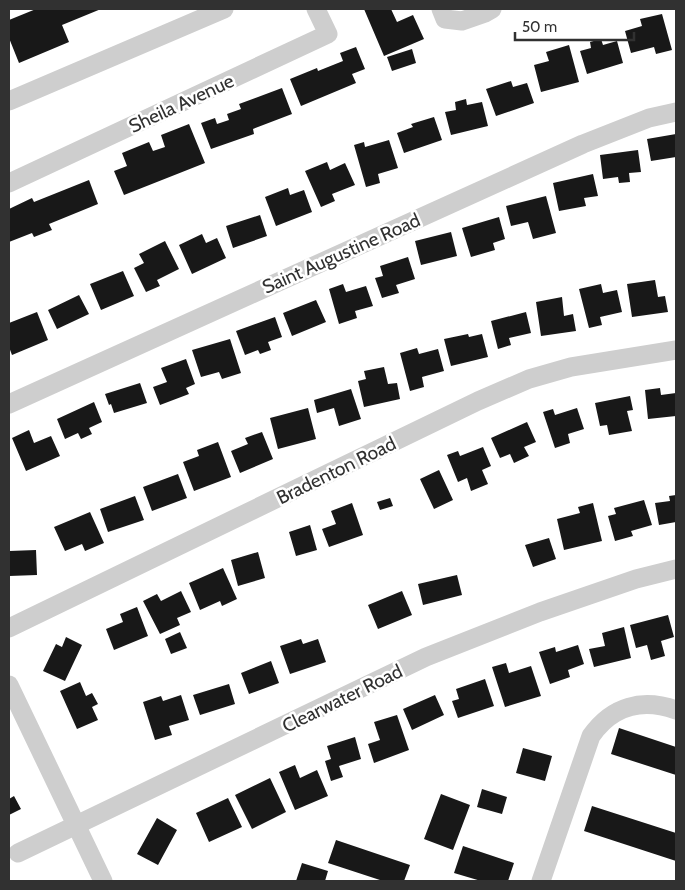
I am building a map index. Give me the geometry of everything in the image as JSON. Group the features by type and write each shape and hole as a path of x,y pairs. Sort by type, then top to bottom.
{"street":[{"path":"9,101 224,9"},
{"name":"Sheila Avenue","path":"9,183 328,34 316,9"},
{"path":"441,9 446,19 462,21 492,9"},
{"name":"Saint Augustine Road","path":"9,404 582,144 650,118 676,112"},
{"name":"Bradenton Road","path":"9,628 478,401 529,379 570,367 676,350"},
{"name":"Clearwater Road","path":"18,853 426,657 540,612 636,579 676,569"},
{"path":"9,686 103,881"},
{"path":"540,881 591,736 597,727 608,717 635,706 656,705 676,710"}],"building":[{"path":"36,9 101,9 62,25 69,42 19,63 9,38 9,20"},
{"path":"364,9 391,9 397,22 413,15 424,39 384,56"},
{"path":"662,14 672,50 656,54 654,47 631,53 625,31 642,26 640,19"},
{"path":"601,39 603,45 617,41 623,63 587,74 580,51 591,48 590,42"},
{"path":"569,45 579,82 541,92 534,65 549,61 546,52"},
{"path":"356,47 365,69 352,74 356,83 301,106 290,79 317,68 318,71 343,61 340,53"},
{"path":"412,49 416,63 392,71 387,57"},
{"path":"511,81 513,87 527,83 534,103 496,116 486,89"},
{"path":"282,88 292,114 253,129 254,134 211,149 201,123 215,118 217,124 229,120 227,114 241,109 239,104"},
{"path":"466,99 467,105 482,102 488,126 451,135 445,112 456,110 455,102"},
{"path":"434,117 442,140 404,153 397,133 413,127 411,124"},
{"path":"189,124 205,163 124,195 114,171 127,166 122,153 149,142 153,151 165,147 161,135"},
{"path":"676,134 676,157 651,161 647,139"},
{"path":"389,140 398,168 378,174 380,183 366,187 354,145 364,142 365,147"},
{"path":"638,150 641,172 629,173 630,182 619,183 618,177 603,179 600,155"},
{"path":"327,162 330,170 345,163 355,185 332,194 335,201 321,207 305,171"},
{"path":"593,174 598,196 584,198 586,206 559,211 553,183"},
{"path":"89,180 98,204 49,224 52,230 34,237 32,233 9,242 9,209 32,198 34,202"},
{"path":"288,188 290,195 304,190 312,212 276,226 265,197"},
{"path":"546,196 556,233 533,239 528,222 511,226 506,206"},
{"path":"260,215 267,236 233,248 226,226"},
{"path":"499,217 505,239 493,243 495,250 471,257 462,228"},
{"path":"451,232 457,256 421,265 415,241"},
{"path":"202,234 206,243 217,238 226,258 192,274 179,245"},
{"path":"165,241 179,269 157,280 160,286 146,292 134,268 144,263 139,254"},
{"path":"408,257 415,279 396,285 399,293 382,298 375,278 383,276 380,266"},
{"path":"123,271 134,296 101,310 90,284"},
{"path":"655,280 658,297 665,296 668,312 632,317 627,284"},
{"path":"343,284 346,292 366,286 373,306 355,311 357,318 339,324 329,289"},
{"path":"601,284 603,293 617,290 622,312 600,317 602,325 589,328 579,289"},
{"path":"79,295 89,314 57,329 48,310"},
{"path":"562,297 564,316 573,314 576,331 541,336 536,302"},
{"path":"316,300 326,322 292,336 283,313"},
{"path":"37,312 48,340 12,355 9,347 9,323"},
{"path":"526,312 531,333 509,338 511,345 498,349 491,321"},
{"path":"275,317 282,337 268,342 271,350 260,354 258,350 245,355 236,331"},
{"path":"468,334 469,337 482,334 488,357 451,366 444,339"},
{"path":"230,339 241,373 222,379 219,372 201,377 192,350"},
{"path":"417,348 419,354 438,349 444,371 422,377 424,387 410,391 400,353"},
{"path":"186,359 195,384 186,388 189,394 160,405 153,387 167,382 161,368"},
{"path":"384,367 388,384 397,383 400,399 364,407 358,381 366,379 364,371"},
{"path":"140,383 147,403 114,413 105,394"},
{"path":"660,388 661,395 676,393 676,416 648,419 645,390"},
{"path":"351,389 361,419 339,426 334,408 317,413 314,400"},
{"path":"630,396 633,410 627,411 632,431 609,435 607,425 600,426 595,403"},
{"path":"94,402 102,422 89,428 92,434 81,439 78,433 65,439 57,419"},
{"path":"308,408 316,439 278,449 270,418"},
{"path":"577,408 584,429 568,434 570,443 555,448 543,412 553,409 555,415"},
{"path":"527,422 536,442 524,447 529,456 514,463 510,454 500,458 491,438"},
{"path":"29,430 34,443 51,436 60,456 26,471 12,438"},
{"path":"262,432 273,459 240,473 231,451 248,444 245,438"},
{"path":"218,442 231,477 194,491 183,462 199,456 197,450"},
{"path":"483,447 491,466 482,470 488,484 471,491 467,478 458,482 447,455 458,451 460,456"},
{"path":"439,470 453,500 434,509 420,479"},
{"path":"178,474 187,498 152,511 143,487"},
{"path":"676,495 676,522 659,525 655,503 670,501 669,496"},
{"path":"135,496 144,520 108,532 100,509"},
{"path":"390,498 393,506 380,510 377,502"},
{"path":"644,500 652,525 631,531 633,536 615,541 608,516 616,514 614,508"},
{"path":"352,503 363,535 329,547 322,529 336,524 331,511"},
{"path":"593,503 602,541 564,550 557,519 580,513 578,507"},
{"path":"90,512 104,543 85,551 82,544 65,551 54,527"},
{"path":"310,525 317,550 296,556 289,532"},
{"path":"549,538 556,559 533,567 525,545"},
{"path":"36,550 37,575 9,576 9,551"},
{"path":"258,552 265,578 238,586 231,560"},
{"path":"223,568 237,599 222,606 220,601 200,610 189,583"},
{"path":"457,575 462,595 423,605 418,584"},
{"path":"181,591 191,612 177,618 180,625 160,634 143,601 157,594 161,601"},
{"path":"402,591 412,615 378,629 368,605"},
{"path":"137,607 148,636 114,650 106,629 123,622 120,614"},
{"path":"668,615 674,637 661,641 665,656 651,660 647,645 636,648 630,625"},
{"path":"624,627 631,658 594,667 589,649 605,646 602,633"},
{"path":"180,632 187,648 171,654 165,639"},
{"path":"66,637 82,645 65,681 43,671 56,644 62,647"},
{"path":"301,639 303,644 318,639 326,662 290,674 280,646"},
{"path":"578,645 584,664 568,670 570,677 550,684 539,652 555,647 556,652"},
{"path":"271,661 279,683 249,694 241,673"},
{"path":"506,663 509,673 531,666 541,696 505,707 492,667"},
{"path":"485,679 494,706 458,718 452,701 459,699 456,689"},
{"path":"80,682 86,696 92,693 98,704 92,707 98,720 77,729 60,691"},
{"path":"229,684 235,704 200,715 193,695"},
{"path":"181,695 189,720 169,726 172,735 155,740 143,702 161,696 163,701"},
{"path":"435,695 444,715 412,730 403,709"},
{"path":"397,715 409,750 374,763 368,744 380,740 374,722"},
{"path":"619,728 676,747 676,775 611,754"},
{"path":"355,737 361,759 339,766 343,777 331,781 325,761 331,759 327,746"},
{"path":"523,748 552,756 545,781 516,773"},
{"path":"295,765 300,778 317,770 328,796 295,810 279,772"},
{"path":"270,778 286,812 252,829 235,795"},
{"path":"482,789 507,797 502,814 477,807"},
{"path":"441,794 470,805 453,850 424,839"},
{"path":"14,796 21,809 9,815 9,799"},
{"path":"228,798 242,827 209,842 196,813"},
{"path":"592,806 676,833 676,861 584,831"},
{"path":"157,818 177,830 158,865 137,854"},
{"path":"336,840 410,865 404,881 383,881 328,863"},
{"path":"463,846 514,863 508,881 481,881 454,873"},
{"path":"302,863 328,871 325,881 296,881"}]}
